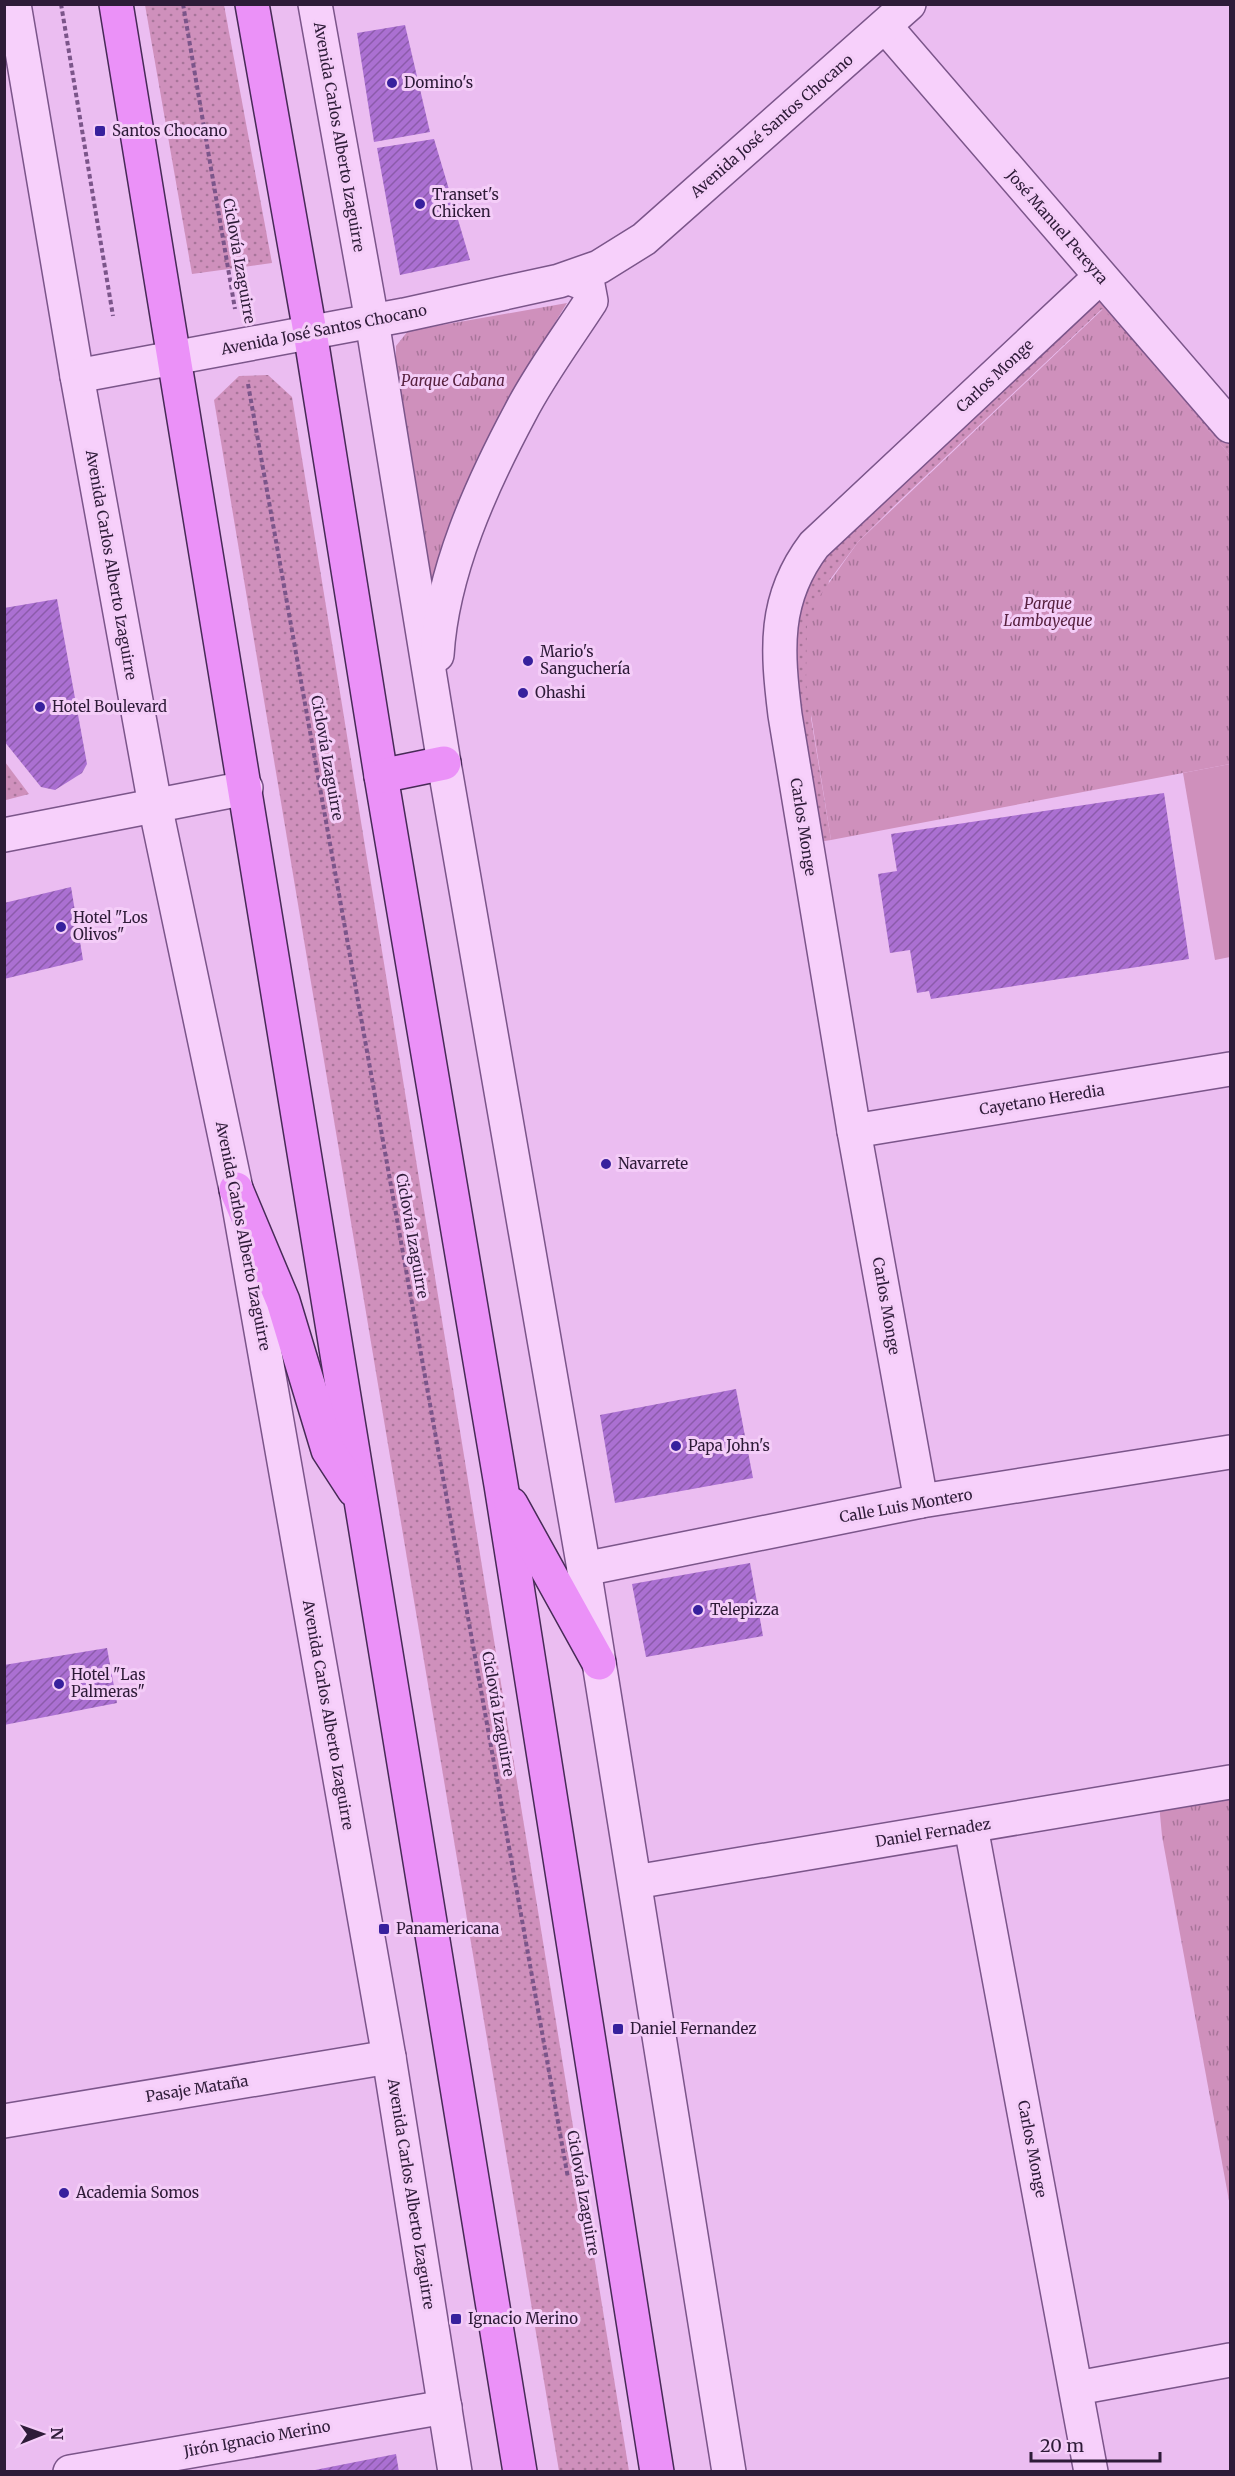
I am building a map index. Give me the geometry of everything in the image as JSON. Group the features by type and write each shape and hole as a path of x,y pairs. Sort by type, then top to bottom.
{"main road":[{"path":"116,4 520,2472"},
{"path":"252,4 310,332 381,776 501,1485 657,2472"},
{"path":"381,776 444,763"},
{"path":"236,1189 283,1301 328,1450 361,1502"},
{"path":"501,1485 599,1663"},
{"path":"504,2372 508,2472"}],"street":[{"name":"Avenida Carlos Alberto Izaguirre","path":"14,4 77,376 155,805 236,1189 389,2057 455,2472"},
{"name":"Avenida Carlos Alberto Izaguirre","path":"315,4 372,321 444,763 584,1569 729,2472"},
{"name":"Avenida José Santos Chocano","path":"77,376 372,321 570,278 599,267 644,239 909,4"},
{"name":"José Manuel Pereyra","path":"885,26 1230,426"},
{"name":"Carlos Monge","path":"921,1501 854,1131 781,683 779,642 787,592 814,545 1100,277"},
{"path":"435,702 438,637 444,605 471,522 520,412 591,301 588,285 570,278"},
{"path":"4,835 246,788"},
{"name":"Cayetano Heredia","path":"854,1131 1230,1069"},
{"name":"Calle Luis Montero","path":"584,1569 921,1501 1230,1452"},
{"name":"Daniel Fernadez","path":"635,1882 1230,1782"},
{"name":"Carlos Monge","path":"971,1827 1091,2472"},
{"name":"Pasaje Mataña","path":"4,2121 389,2057"},
{"path":"1077,2388 1230,2360"},
{"name":"Jirón Ignacio Merino","path":"70,2472 445,2407"}],"path":[{"path":"61,4 113,316"},
{"name":"Ciclovía Izaguirre","path":"183,4 241,346 568,2180"}],"green space":[{"path":"145,5 224,5 272,263 192,274"},
{"path":"1100,277 1230,426 1230,455 1102,309 892,508 858,542 829,581 811,718 831,840 806,844 787,592"},
{"name":"Parque Cabana","path":"567,303 503,407 427,594 396,373 396,346 408,331"},
{"name":"Parque Lambayeque","path":"1103,309 1230,455 1230,764 831,840 806,683 807,626 819,597 858,542"},
{"path":"268,375 292,397 629,2471 559,2471 214,400 239,376"},
{"path":"5,762 29,794 6,800"},
{"path":"1230,764 1230,957 1215,960 1183,773"},
{"path":"1230,1782 1230,2206 1162,1836 1158,1793"}],"building":[{"name":"Domino's","path":"405,25 430,132 374,142 357,33"},
{"name":"Transet's Chicken","path":"434,139 470,260 400,275 377,148"},
{"name":"Hotel Boulevard","path":"57,599 87,764 82,773 55,790 41,787 4,741 4,608"},
{"path":"1164,793 1189,959 931,999 929,991 917,993 910,950 890,953 878,874 897,871 891,834"},
{"path":"71,887 83,960 4,979 4,903"},
{"name":"Papa John's","path":"736,1389 753,1478 615,1503 600,1415"},
{"name":"Telepizza","path":"750,1563 763,1636 646,1657 632,1584"},
{"name":"Hotel \"Las Palmeras\"","path":"107,1648 117,1703 4,1725 4,1665"},
{"path":"396,2454 399,2472 315,2472 315,2470"}],"place":[{"name":"Domino's","path":"392,83"},
{"name":"Santos Chocano","path":"100,131"},
{"name":"Transet's Chicken","path":"420,204"},
{"name":"Mario's Sanguchería","path":"528,661"},
{"name":"Ohashi","path":"523,693"},
{"name":"Hotel Boulevard","path":"40,707"},
{"name":"Hotel \"Los Olivos\"","path":"61,927"},
{"name":"Navarrete","path":"606,1164"},
{"name":"Papa John's","path":"676,1446"},
{"name":"Telepizza","path":"698,1610"},
{"name":"Hotel \"Las Palmeras\"","path":"59,1684"},
{"name":"Panamericana","path":"384,1929"},
{"name":"Daniel Fernandez","path":"618,2029"},
{"name":"Academia Somos","path":"64,2193"},
{"name":"Ignacio Merino","path":"456,2319"}]}
